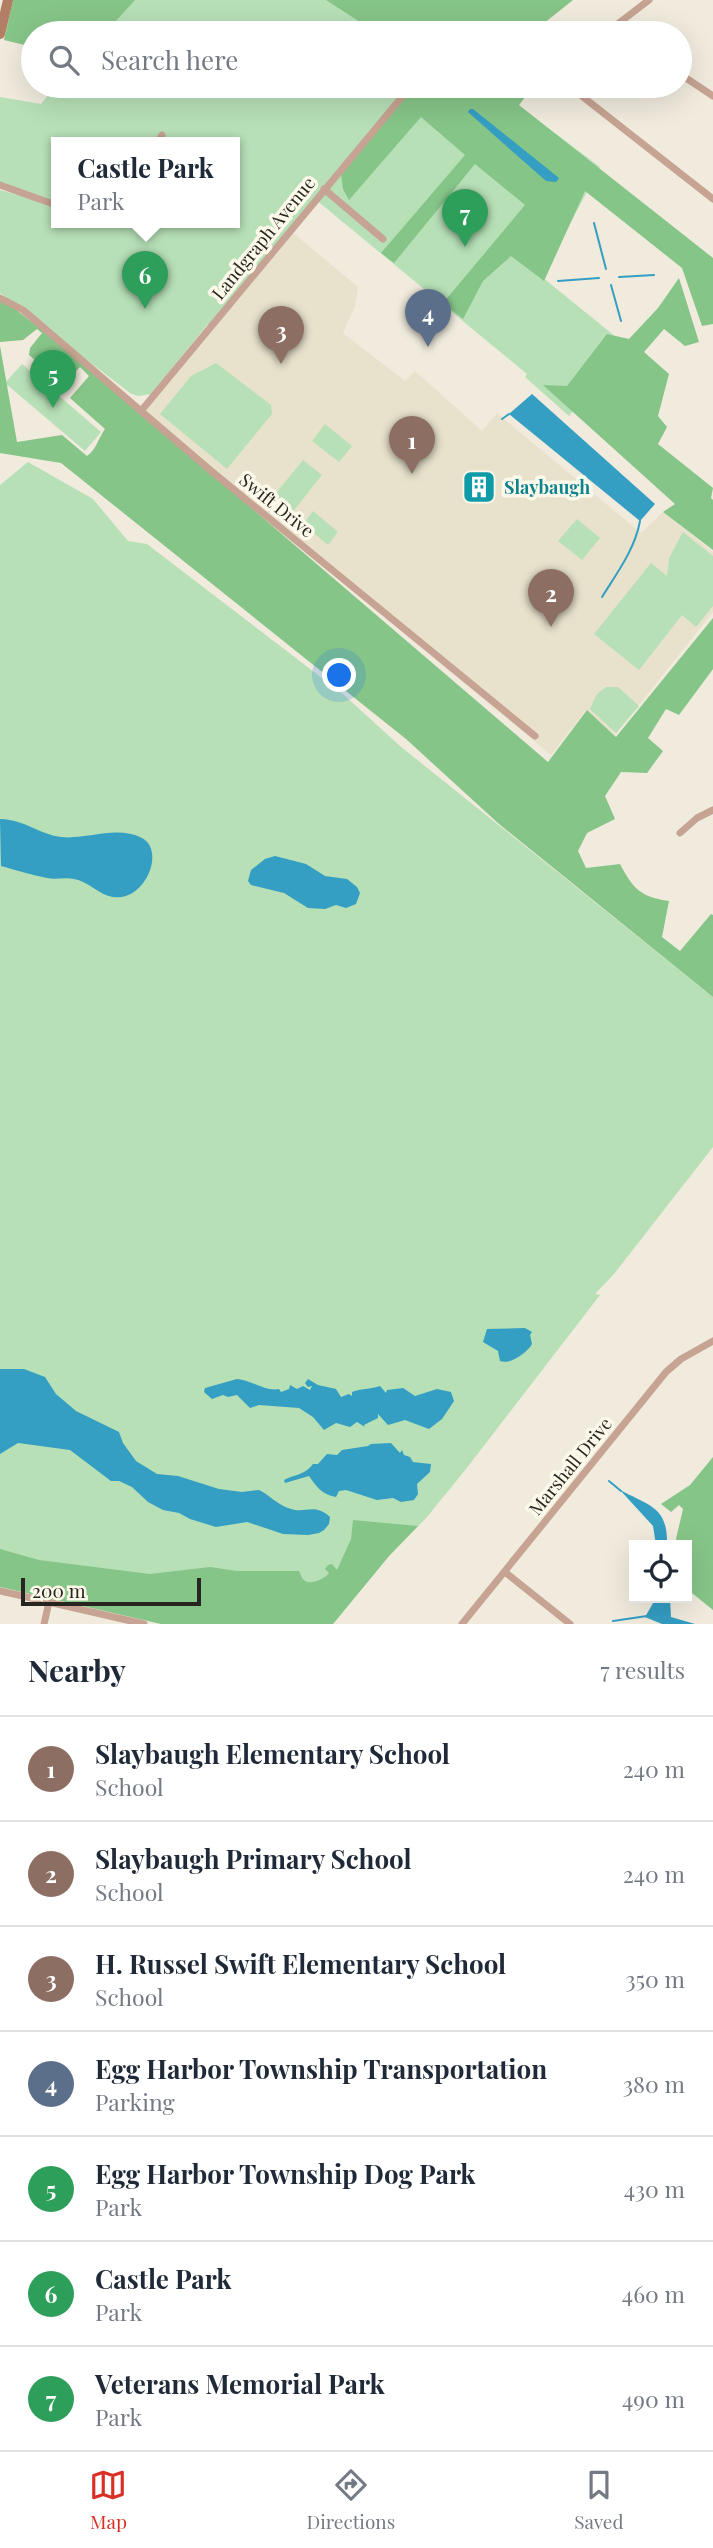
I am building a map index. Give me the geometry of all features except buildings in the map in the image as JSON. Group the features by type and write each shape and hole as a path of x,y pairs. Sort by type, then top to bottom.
{"main road":[{"path":"0,34 8,0"}],"street":[{"path":"624,21 649,0"},
{"path":"692,82 713,96"},
{"name":"Landgraph Avenue","path":"141,411 401,98"},
{"path":"584,98 713,199"},
{"path":"0,185 51,203"},
{"path":"324,189 383,239"},
{"name":"Swift Drive","path":"0,298 23,310 141,411 535,736"},
{"path":"680,833 713,810"},
{"name":"Marshall Drive","path":"462,1624 666,1373 681,1359 713,1342"},
{"path":"505,1572 570,1624"},
{"path":"0,1591 110,1620 145,1624"},
{"path":"44,1624 49,1602"}],"shaded area":[{"path":"290,230 358,287 355,306 343,333 405,381 415,371 482,431 497,413 641,533 663,512 713,552 713,612 615,735 586,710 551,755 443,666 420,642 141,411"}],"green space":[{"path":"13,0 135,0 116,21 21,21 21,44 4,40"},
{"path":"130,0 475,0 478,21 112,21"},
{"path":"326,0 573,0 547,21 358,21"},
{"path":"0,97 41,104 46,98 508,98 600,167 542,277 627,346 569,416 525,377 527,374 315,199 212,326 208,324 151,394 138,396 130,393 0,293 0,190 18,195 0,186"},
{"path":"403,98 525,98 519,105 713,258 713,324 702,326 682,268 585,191 544,281 511,256 483,281 463,319 443,303 525,205 475,164 394,263 381,253 465,155 421,117 349,200 343,189 341,174"},
{"path":"679,278 699,342 685,346 664,329 644,352 669,374 658,416 667,427 658,444 713,488 713,550 663,512 675,504 543,385 567,386 607,334 629,339 658,308"},
{"path":"0,297 61,345 548,762 587,710 616,737 713,618 713,669 679,715 666,709 648,738 663,751 647,773 621,772 605,796 615,819 587,833 578,851 586,868 620,864 629,880 639,890 651,897 669,901 662,937 680,951 711,914 713,915 713,997 499,824 406,739 61,463 0,453 0,346 17,442 62,435 87,456 105,429 70,398 89,376 80,367 64,384 29,355 30,348 42,333 37,329 23,340 0,342"},
{"path":"216,363 271,405 272,414 227,469 160,414 191,376"},
{"path":"22,364 101,432 85,451 5,383"},
{"path":"325,424 352,446 339,462 312,441"},
{"path":"303,460 322,475 291,514 272,498"},
{"path":"28,462 93,499 128,541 147,544 344,695 400,746 713,997 713,1147 614,1274 595,1294 600,1295 466,1469 333,1624 0,1584 0,485"},
{"path":"313,511 338,532 328,545 303,524"},
{"path":"577,519 600,538 582,560 558,541"},
{"path":"683,532 713,556 713,606 696,627 682,615 639,670 594,634 651,563 667,576 669,558"},
{"path":"606,687 618,687 639,706 616,733 590,709 597,694"},
{"path":"713,1457 713,1610 692,1593 692,1540 676,1539 683,1509 679,1505 671,1512 661,1504 690,1485"},
{"path":"353,1520 418,1526 389,1556 333,1624 161,1624 0,1587 0,1549 39,1560 150,1574 210,1567 237,1571 299,1571 304,1580 314,1582 329,1573 325,1569 328,1565 332,1564 337,1570 351,1539"}],"water":[{"path":"470,109 559,178 556,182 546,181 468,112"},
{"path":"532,394 655,504 640,521 509,414"},
{"path":"0,819 61,837 132,834 149,844 152,864 143,884 134,892 113,897 79,880 47,878 1,866"},
{"path":"275,856 306,864 325,876 347,879 360,893 356,904 346,908 336,905 325,909 308,908 284,893 251,885 248,881 251,870 265,859"},
{"path":"525,1328 532,1332 532,1344 513,1360 500,1361 498,1351 483,1342 487,1329"},
{"path":"0,1369 24,1369 45,1377 56,1394 76,1411 119,1432 123,1443 136,1461 157,1474 178,1476 219,1489 242,1492 259,1490 294,1510 319,1510 330,1517 329,1524 319,1533 308,1535 283,1534 247,1522 216,1527 163,1510 148,1502 132,1487 119,1481 111,1481 70,1450 18,1443 0,1454"},
{"path":"237,1379 269,1389 279,1389 281,1392 289,1389 290,1385 297,1389 303,1386 310,1390 312,1386 308,1387 305,1383 308,1379 318,1385 336,1389 341,1397 380,1386 386,1393 387,1390 403,1388 415,1396 437,1389 451,1392 454,1401 442,1419 429,1429 405,1420 388,1425 378,1414 378,1418 364,1425 365,1427 357,1422 350,1427 336,1423 324,1430 313,1417 299,1408 259,1405 250,1408 237,1395 223,1395 212,1399 204,1392 205,1388"},
{"path":"391,1443 413,1462 431,1464 430,1472 417,1484 418,1494 414,1500 377,1500 346,1490 339,1491 336,1497 331,1496 317,1487 309,1476 285,1483 284,1480 304,1472 313,1464 318,1464 327,1454 337,1455 342,1450"},
{"path":"620,1490 655,1509 664,1523 667,1540 655,1540 653,1526"},
{"path":"653,1603 670,1603 671,1617 695,1624 662,1624 645,1617"}],"waterway":[{"path":"594,223 606,269"},
{"path":"619,277 654,275"},
{"path":"558,281 599,278"},
{"path":"611,285 621,321"},
{"path":"502,419 509,414"},
{"path":"602,597 630,551 640,521"},
{"path":"609,1481 621,1491"},
{"path":"613,1621 647,1616"}],"place":[{"name":"Veterans Memorial Park","path":"465,247"},
{"name":"Castle Park","path":"145,309"},
{"name":"Egg Harbor Township Transportation","path":"428,347"},
{"name":"H. Russel Swift Elementary School","path":"281,364"},
{"name":"Egg Harbor Township Dog Park","path":"53,408"},
{"name":"Slaybaugh Elementary School","path":"412,474"},
{"name":"Slaybaugh","path":"479,487"},
{"name":"Slaybaugh Primary School","path":"551,627"}]}
